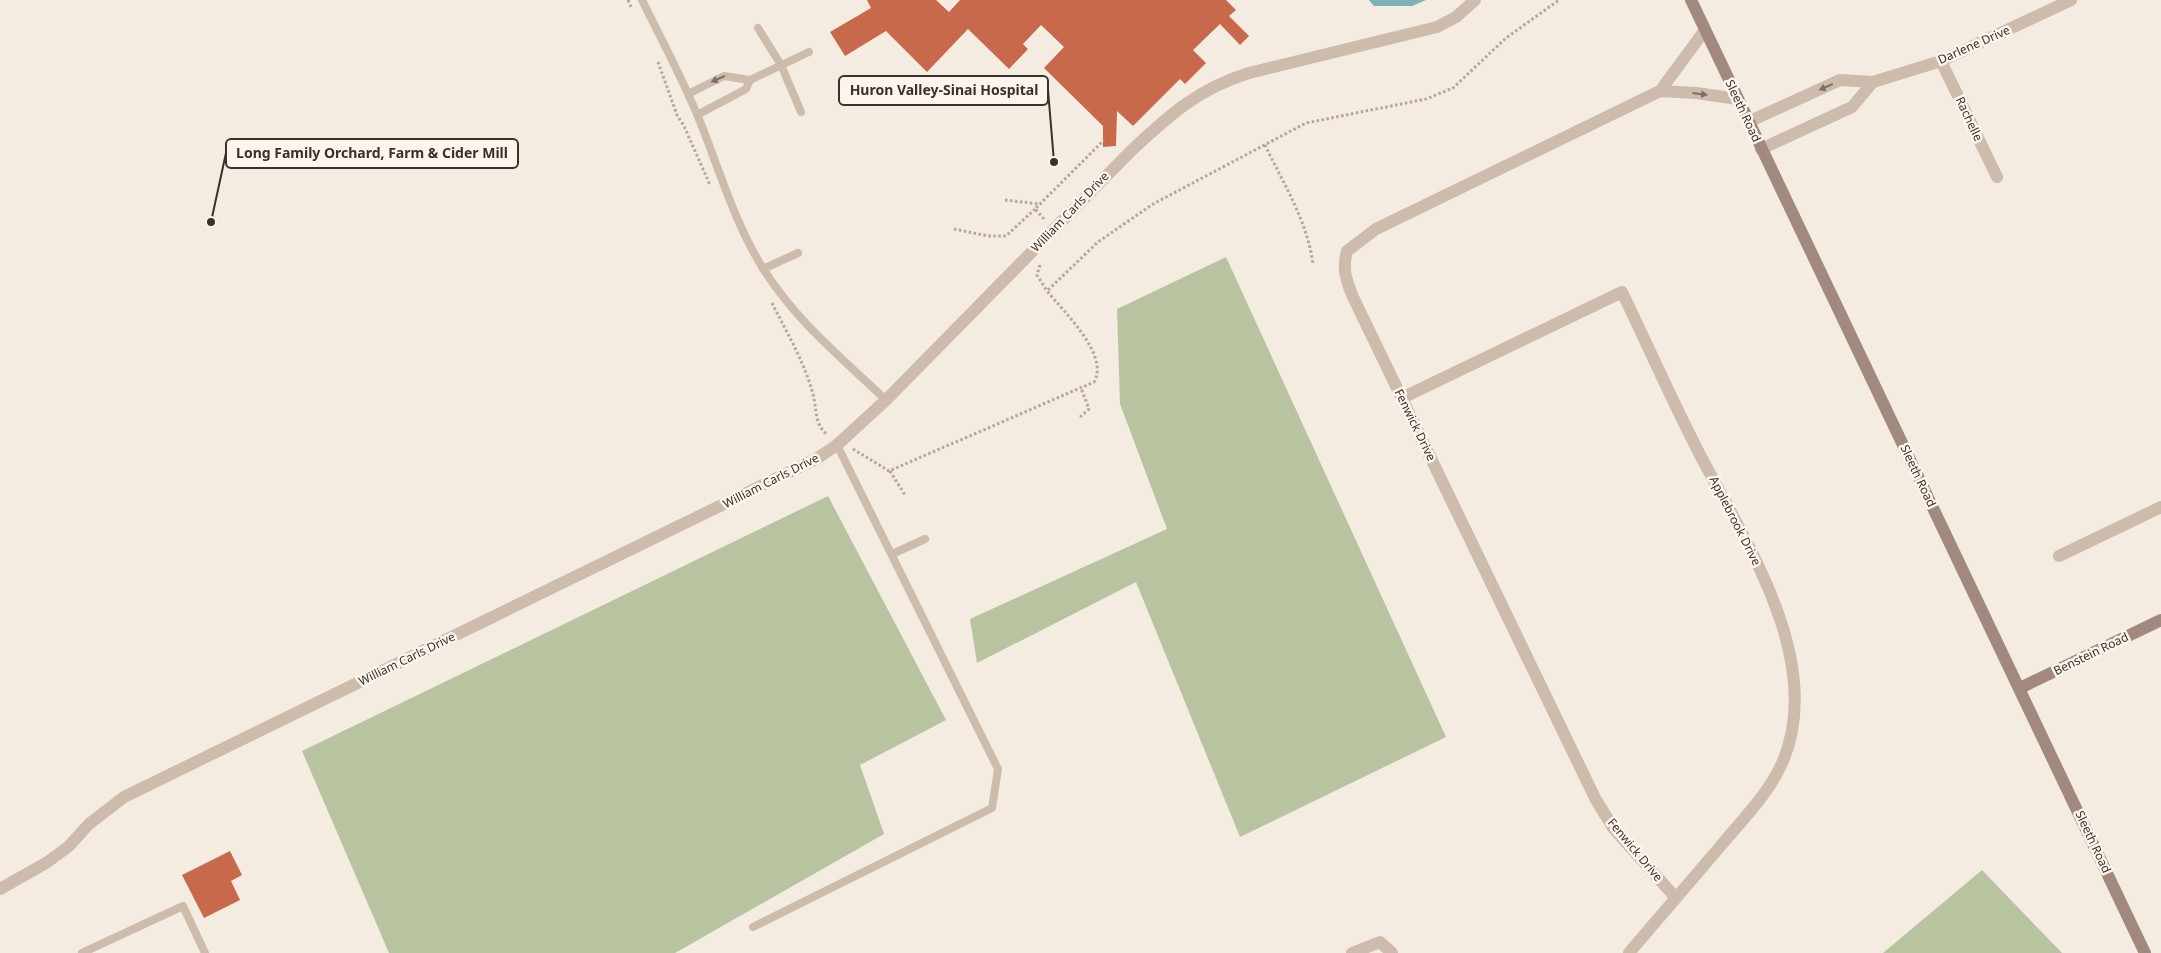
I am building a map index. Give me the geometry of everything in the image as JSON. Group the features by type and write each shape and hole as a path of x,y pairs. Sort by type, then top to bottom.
{"street":[{"name":"William Carls Drive","path":"0,889 46,863 68,847 89,824 124,797 816,459 837,445 886,400 1131,151 1166,119 1205,90 1249,73 1431,29 1456,17 1475,0"},
{"name":"Sleeth Road","path":"1691,0 2145,953"},
{"name":"Darlene Drive","path":"1748,122 1840,80 1873,82 1941,61 2071,0"},
{"name":"Fenwick Drive","path":"1676,898 1614,829 1596,800 1344,275 1346,251 1376,229 1660,91 1705,30"},
{"name":"Rachelle","path":"1941,61 1997,178"},
{"path":"1761,150 1852,107 1873,82"},
{"name":"Fenwick Drive","path":"1660,91 1696,93 1738,99"},
{"name":"Applebrook Drive","path":"1402,398 1622,292 1696,448 1763,576 1785,630 1791,659 1794,699 1793,726 1784,760 1772,783 1629,953"},
{"path":"2059,556 2161,508"},
{"name":"Benstein Road","path":"2020,688 2161,620"},
{"path":"1352,953 1380,942 1392,953"}],"lane":[{"path":"642,0 688,94 744,231 763,269 803,322 886,400"},
{"path":"758,28 781,65 801,112"},
{"path":"688,94 724,76 750,80 809,52"},
{"path":"697,115 746,88 750,80"},
{"path":"763,269 798,253"},
{"path":"754,927 992,808 998,769 837,445"},
{"path":"892,554 925,539"},
{"path":"84,953 183,906 205,953"}],"path":[{"path":"1265,145 1311,246 1313,264"},
{"path":"1004,200 1039,204"},
{"path":"954,229 988,236 1006,236 1035,208"},
{"path":"1080,417 1090,409 1081,388"},
{"path":"889,471 893,473 905,496"}],"green space":[{"path":"1226,257 1446,737 1240,837 1136,582 977,663 970,619 1167,529 1120,404 1117,309"},
{"path":"828,496 946,720 860,765 884,834 675,953 389,953 302,751"},
{"path":"1982,870 2062,953 1883,953"}],"water":[{"path":"1369,0 1426,0 1412,6 1374,6"}],"building":[{"path":"867,0 936,0 949,12 960,0 1226,0 1236,10 1229,16 1249,36 1240,45 1220,24 1193,50 1206,63 1185,84 1180,79 1133,126 1117,111 1116,146 1103,147 1103,126 1044,68 1064,47 1041,25 1023,44 1028,49 1009,69 968,29 927,72 886,31 845,56 830,32 871,8"},
{"path":"230,851 242,875 231,881 240,900 204,918 182,875"}],"place":[{"name":"Huron Valley-Sinai Hospital","path":"1054,162"},
{"name":"Long Family Orchard, Farm & Cider Mill","path":"211,222"}]}
